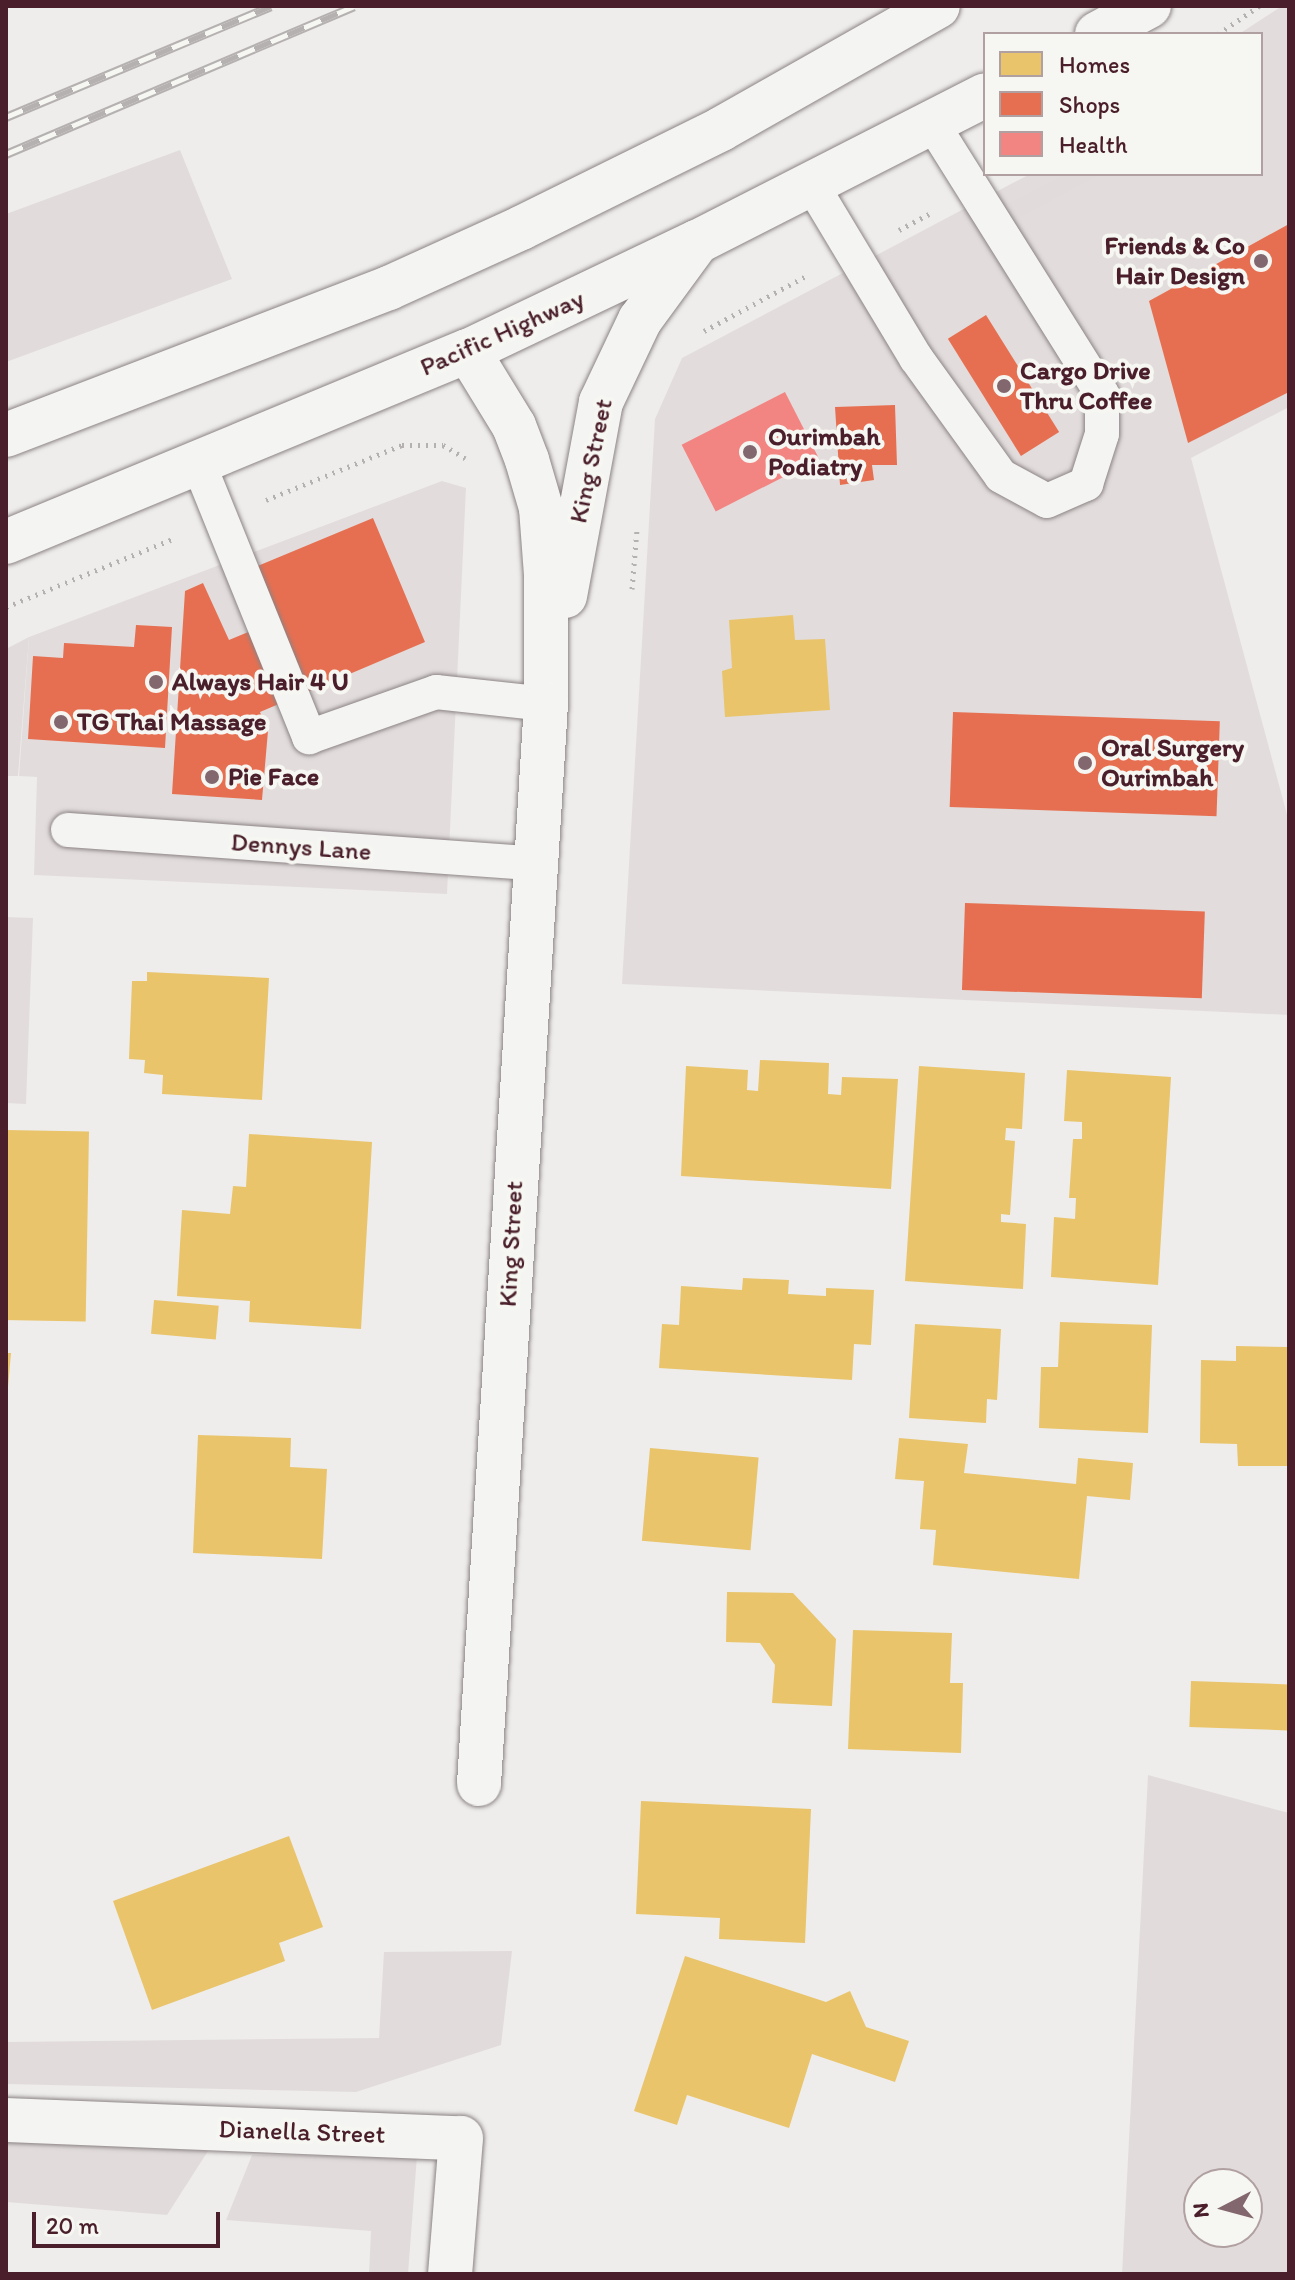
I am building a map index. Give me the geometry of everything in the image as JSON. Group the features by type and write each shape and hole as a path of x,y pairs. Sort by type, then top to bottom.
{"street":[{"path":"6,435 375,293 521,228 721,129 938,6"},
{"path":"1101,32 1149,6"},
{"name":"Pacific Highway","path":"6,542 468,351 697,242 983,96"},
{"name":"King Street","path":"546,704 601,402 640,320 697,242"},
{"name":"King Street","path":"468,351 514,426 541,508 546,704 479,1784"},
{"name":"Dianella Street","path":"6,2120 461,2138 450,2274"}],"lane":[{"path":"812,185 916,358 1001,476 1047,501 1086,484 1102,434 1102,394 932,123"},
{"path":"198,462 309,737 436,692 546,704"},
{"name":"Dennys Lane","path":"68,830 534,863"}],"path":[{"path":"1221,32 1259,6"},
{"path":"691,343 715,325 972,191"},
{"path":"6,607 402,445 443,445 475,467"},
{"path":"632,589 637,527"}],"shaded area":[{"path":"1282,6 1289,6 1289,407 1191,458 1289,822 1289,1015 622,984 655,419 682,358 1026,176 1263,176 1263,32 1242,32"},
{"path":"180,150 232,279 6,362 6,214"},
{"path":"1061,176 1097,176 1013,221 1009,203"},
{"path":"442,481 466,488 447,894 34,875 37,777 19,776 29,637"},
{"path":"29,637 18,776 6,776 6,649"},
{"path":"6,917 33,918 26,1104 6,1103"},
{"path":"1148,1775 1289,1813 1289,2274 1122,2274"},
{"path":"512,1951 501,2045 356,2092 6,2084 6,2042 379,2038 384,1952"},
{"path":"6,2141 208,2151 167,2215 6,2202"},
{"path":"252,2155 417,2156 408,2274 369,2274 371,2231 226,2220"}],"building: Homes":[{"path":"793,615 795,640 825,639 830,710 725,717 722,671 732,668 729,620"},
{"path":"147,972 269,978 262,1100 162,1094 163,1075 144,1073 145,1060 129,1059 132,981 147,981"},
{"path":"760,1060 829,1063 828,1094 841,1095 842,1077 898,1079 891,1189 681,1176 686,1066 748,1070 747,1090 758,1091"},
{"path":"919,1066 1025,1073 1022,1129 1006,1128 1005,1140 1015,1141 1010,1215 1001,1214 1001,1222 1026,1224 1023,1289 905,1281"},
{"path":"1067,1070 1171,1077 1158,1285 1051,1277 1054,1217 1075,1219 1076,1198 1069,1198 1073,1139 1082,1139 1082,1122 1064,1121"},
{"path":"6,1130 89,1131 86,1321 6,1320"},
{"path":"249,1134 372,1142 361,1329 249,1322 250,1301 177,1296 182,1210 230,1214 233,1186 246,1187"},
{"path":"743,1278 789,1280 788,1294 826,1296 826,1288 874,1290 871,1345 854,1344 852,1380 659,1368 662,1324 679,1325 681,1286 742,1290"},
{"path":"154,1300 219,1306 216,1340 151,1334"},
{"path":"1060,1322 1152,1325 1148,1433 1039,1428 1041,1367 1058,1367"},
{"path":"915,1324 1001,1329 997,1400 987,1399 986,1423 909,1418"},
{"path":"1236,1346 1289,1347 1289,1466 1238,1466 1237,1444 1200,1443 1201,1360 1236,1361"},
{"path":"6,1353 11,1353 8,1387 6,1386"},
{"path":"198,1435 291,1438 290,1467 327,1469 322,1559 193,1553"},
{"path":"899,1438 968,1444 964,1473 1076,1484 1078,1458 1133,1463 1130,1500 1087,1496 1079,1579 933,1565 936,1530 920,1529 924,1481 895,1479"},
{"path":"650,1448 759,1457 750,1550 642,1541"},
{"path":"727,1592 793,1593 836,1639 832,1706 772,1703 775,1665 760,1643 726,1642"},
{"path":"853,1630 952,1633 950,1683 963,1683 961,1753 848,1749"},
{"path":"1191,1681 1289,1684 1287,1730 1189,1727"},
{"path":"641,1801 811,1809 805,1943 719,1939 720,1918 636,1914"},
{"path":"289,1836 323,1927 279,1943 285,1961 152,2010 113,1901"},
{"path":"685,1956 826,2002 850,1991 866,2027 909,2041 895,2082 812,2054 789,2128 687,2095 677,2125 634,2111"}],"building: Shops":[{"path":"1289,224 1289,392 1188,443 1149,301"},
{"name":"Cargo Drive Thru Coffee","path":"986,315 1059,432 1021,456 948,339"},
{"path":"895,405 897,465 872,465 874,480 840,485 835,407"},
{"path":"373,518 425,642 260,712 268,731 262,800 172,794 185,591 203,583 229,640 275,621 253,568"},
{"path":"136,625 172,627 165,748 28,739 33,656 63,658 64,643 134,647"},
{"name":"Oral Surgery Ourimbah","path":"953,712 1220,721 1217,816 950,807"},
{"path":"965,903 1205,911 1202,998 962,990"}],"building: Health":[{"name":"Ourimbah Podiatry","path":"785,392 819,459 716,511 682,445"}],"railway":[{"path":"6,117 271,6"},
{"path":"6,154 354,6"}],"place":[{"name":"Friends & Co Hair Design","path":"1261,261"},
{"name":"Cargo Drive Thru Coffee","path":"1004,386"},
{"name":"Ourimbah Podiatry","path":"750,452"},
{"name":"Always Hair 4 U","path":"156,682"},
{"name":"TG Thai Massage","path":"61,722"},
{"name":"Oral Surgery Ourimbah","path":"1085,763"},
{"name":"Pie Face","path":"212,777"}]}
